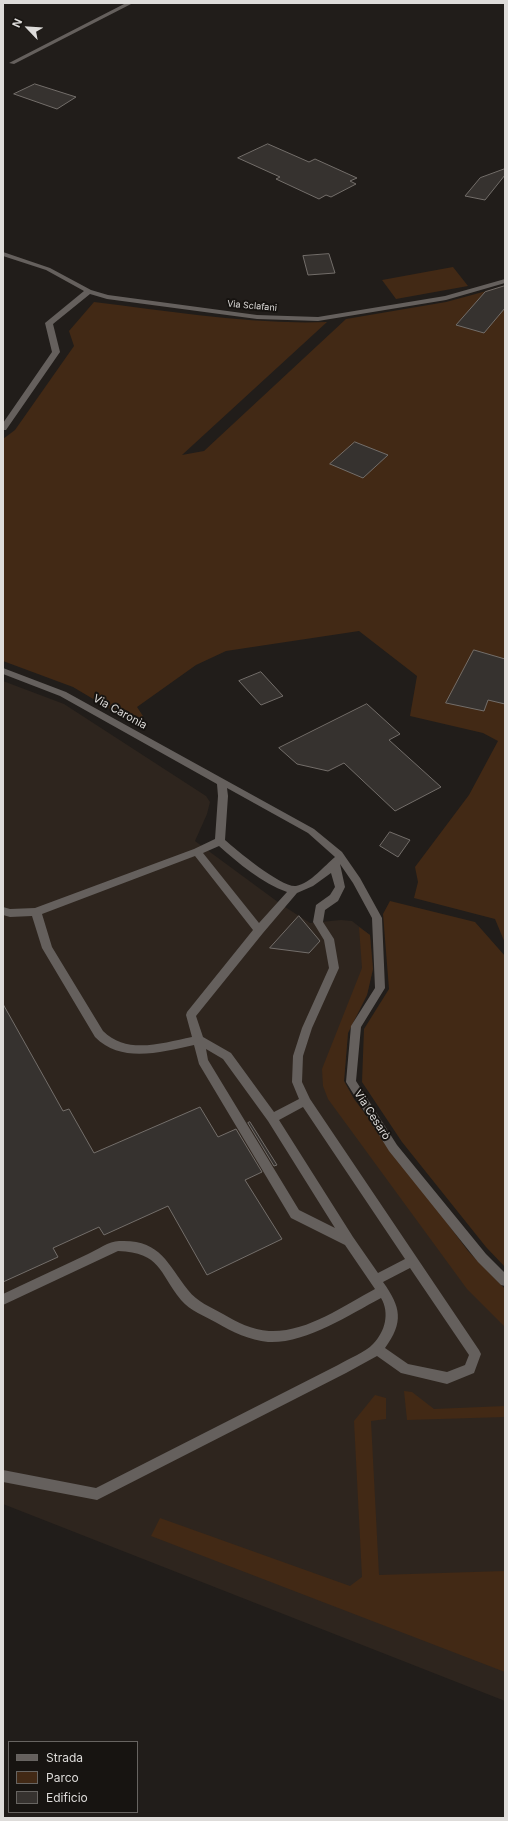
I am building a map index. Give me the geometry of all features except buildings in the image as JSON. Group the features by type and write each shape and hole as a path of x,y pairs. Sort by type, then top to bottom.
{"street":[{"path":"12,63 130,3"},
{"name":"Via Sclafani","path":"3,254 48,270 89,291 128,301 250,316 318,319 446,298 505,281"},
{"path":"3,428 56,352 49,323 89,291"},
{"name":"Via Caronia","path":"3,671 63,694 221,782 237,789 311,831 336,860"},
{"path":"221,782 223,796 220,841 231,853 270,879 294,890"},
{"path":"3,911 10,913 36,912 197,852 220,841"},
{"path":"197,852 259,930"},
{"path":"336,860 302,887 294,890 259,930 191,1015 203,1061 295,1214 349,1241"},
{"path":"336,860 340,887 334,898 320,908 318,922 329,938 334,968 307,1028 298,1056 296,1082 306,1101 475,1354 470,1369 447,1378 405,1369 377,1349"},
{"name":"Via Cesarò","path":"336,860 357,881 377,918 380,988 356,1026 351,1082 393,1148 482,1258 505,1281"},
{"path":"3,1476 97,1494 342,1369 377,1349 390,1331 392,1315 388,1298 349,1241 272,1118 227,1056 198,1040 149,1049 132,1049 110,1044 99,1034 47,948 36,912"},
{"path":"272,1118 306,1101"},
{"path":"3,1300 117,1246 134,1246 152,1252 167,1266 185,1296 210,1314 239,1330 275,1336 314,1326 382,1291"},
{"path":"375,1280 412,1261"}],"shaded area":[{"path":"3,681 64,704 206,796 210,802 207,814 195,841 282,905 310,923 341,920 352,921 370,935 373,969 367,995 348,1033 344,1081 354,1099 468,1251 505,1289 505,1701 3,1504"}],"green space":[{"path":"453,267 468,286 396,299 382,280"},
{"path":"505,286 505,943 495,919 414,898 418,882 415,867 469,795 498,741 483,733 410,716 417,676 359,631 226,651 196,665 137,707 143,716 132,722 73,687 3,661 3,439 15,430 74,346 69,331 94,302 239,319 327,322 182,455 204,451 346,319 446,302"},
{"path":"390,901 475,922 505,956 505,1267 486,1247 402,1142 362,1082 364,1029 389,989 383,914"},
{"path":"359,927 370,935 373,969 367,995 348,1033 344,1081 354,1099 468,1251 505,1289 505,1327 467,1289 328,1099 323,1086 322,1069 362,968"},
{"path":"404,1391 412,1392 434,1409 505,1406 505,1417 407,1420"},
{"path":"375,1395 386,1398 386,1419 371,1421 379,1575 505,1571 505,1672 151,1536 160,1518 350,1586 362,1577 354,1421"}]}
